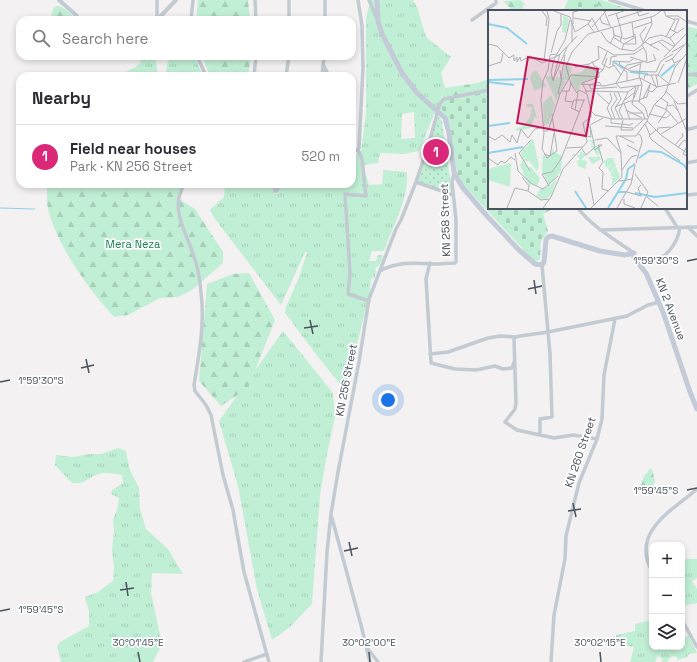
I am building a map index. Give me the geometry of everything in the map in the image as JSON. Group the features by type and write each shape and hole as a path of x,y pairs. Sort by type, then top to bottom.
{"main road":[{"path":"377,0 378,21 386,44 402,73 416,93 436,112 445,118 454,172 463,188 494,224 532,262 542,265 544,262 546,240 548,237 552,236 600,251 625,255 634,253"},
{"name":"KN 2 Avenue","path":"634,253 634,258 646,273 659,302 697,409"}],"street":[{"path":"59,0 77,16"},
{"path":"157,0 157,16"},
{"path":"161,16 176,0"},
{"path":"191,16 193,0"},
{"path":"255,0 256,16"},
{"path":"289,0 289,16"},
{"path":"325,0 325,16"},
{"path":"369,0 378,21"},
{"path":"472,20 496,3 496,0"},
{"path":"610,0 643,10"},
{"path":"359,1 362,26 363,67 358,150 362,159 366,196 345,194 350,273 348,294 369,301"},
{"path":"687,21 697,24"},
{"path":"199,60 204,72"},
{"path":"254,72 256,60"},
{"path":"287,72 288,60"},
{"path":"323,72 324,60"},
{"path":"324,66 327,72"},
{"path":"687,75 697,74"},
{"path":"436,112 440,103 444,99 488,90"},
{"path":"687,96 697,90"},
{"name":"KN 256 Street","path":"321,662 327,552 331,514 369,301 396,228 401,220 416,182 429,143 436,112"},
{"path":"687,130 697,127"},
{"path":"687,163 697,161"},
{"name":"KN 258 Street","path":"380,271 391,265 418,262 456,262 456,220 452,182 454,172"},
{"path":"416,182 454,195"},
{"path":"182,188 178,199 179,213 182,227 194,256 202,303 200,348 194,385 195,391 206,405 210,415 223,475 233,510 244,572 269,662"},
{"path":"687,195 697,194"},
{"path":"579,209 600,230 634,253"},
{"path":"636,260 656,260 666,253 677,240 678,227 666,209"},
{"path":"688,227 697,236"},
{"path":"600,230 697,227"},
{"path":"430,263 426,279 431,363 455,369 476,370 495,366 503,369 512,368 515,360"},
{"path":"540,435 540,419 552,417 548,332 542,265"},
{"path":"430,354 448,352 488,338 500,336 516,337 615,319 627,316 648,305 659,302"},
{"name":"KN 260 Street","path":"552,662 554,615 565,558 566,536 579,483 597,439 602,419 604,375 615,319"},
{"path":"516,337 514,342 516,403 514,409 505,422 517,430 554,438 573,435 597,439"},
{"path":"649,564 646,550 650,534 656,523 697,489"},
{"path":"331,514 370,662"},
{"path":"685,625 697,647"},
{"path":"366,648 378,662"},
{"path":"244,662 267,654"}],"green space":[{"path":"198,0 248,0 250,16 196,16"},
{"path":"370,0 413,0 417,7 426,37 451,57 441,73 445,88 419,151 404,154 380,153 378,163 363,165 369,185 382,184 383,170 407,172 406,192 400,212 384,251 372,251 369,261 376,261 378,255 383,255 380,264 375,268 375,277 371,279 370,291 349,377 346,383 340,384 285,313 307,252 305,252 281,305 215,219 210,210 224,197 225,188 272,188 274,193 278,194 280,188 356,188 356,154 361,152 366,113 366,19","holes":["414,112 415,138 401,139 402,114"]},
{"path":"520,0 525,4 521,10 512,10 503,1"},
{"path":"568,0 601,0 631,10 563,10"},
{"path":"576,0 586,0 609,10 569,10"},
{"path":"56,6 65,8 73,16 51,16 53,9"},
{"path":"687,26 697,29 697,84 687,89"},
{"path":"141,60 156,60 157,72 126,72 139,65"},
{"path":"169,60 196,60 201,72 166,72"},
{"path":"204,60 250,60 249,72 208,72"},
{"path":"488,79 488,92 461,99 445,96 440,105 450,124 438,107 445,88 477,83"},
{"path":"488,92 488,209 553,209 543,214 548,231 541,241 540,259 535,262 460,181 457,173 450,125 440,105 444,96 455,99 472,97"},
{"path":"439,116 442,122 452,192 417,182"},
{"name":"Mera Neza","path":"47,188 180,188 179,199 195,209 223,252 223,263 192,290 178,297 160,298 128,315 114,317 83,279 64,248 50,217 47,203"},
{"path":"249,273 275,320 248,388 221,406 199,381 207,284 233,274"},
{"path":"283,331 333,393 335,417 320,495 312,604 291,626 272,640 257,589 238,486 219,421"},
{"path":"118,448 126,451 130,470 139,488 140,509 146,529 168,549 183,574 152,573 151,593 162,644 153,662 61,662 57,646 60,642 89,626 89,612 85,597 98,592 113,581 113,519 117,510 119,498 111,494 112,490 123,483 122,475 103,473 83,482 72,483 55,465 56,455 72,457 89,454 102,454"},
{"path":"650,469 652,469 655,482 649,491 640,488 644,476"},
{"path":"685,559 697,559 697,578 692,581 697,589 697,603 685,605"},
{"path":"649,621 649,650 685,650 685,637 689,636 697,653 689,654 687,657 677,660 677,657 673,656 667,662 662,662 663,660 658,655 655,662 630,662 634,647 619,644 618,639 615,640 616,635 635,631 635,624"}],"waterway":[{"path":"0,208 35,209"}],"place":[{"name":"Field near houses","path":"436,152"}]}
